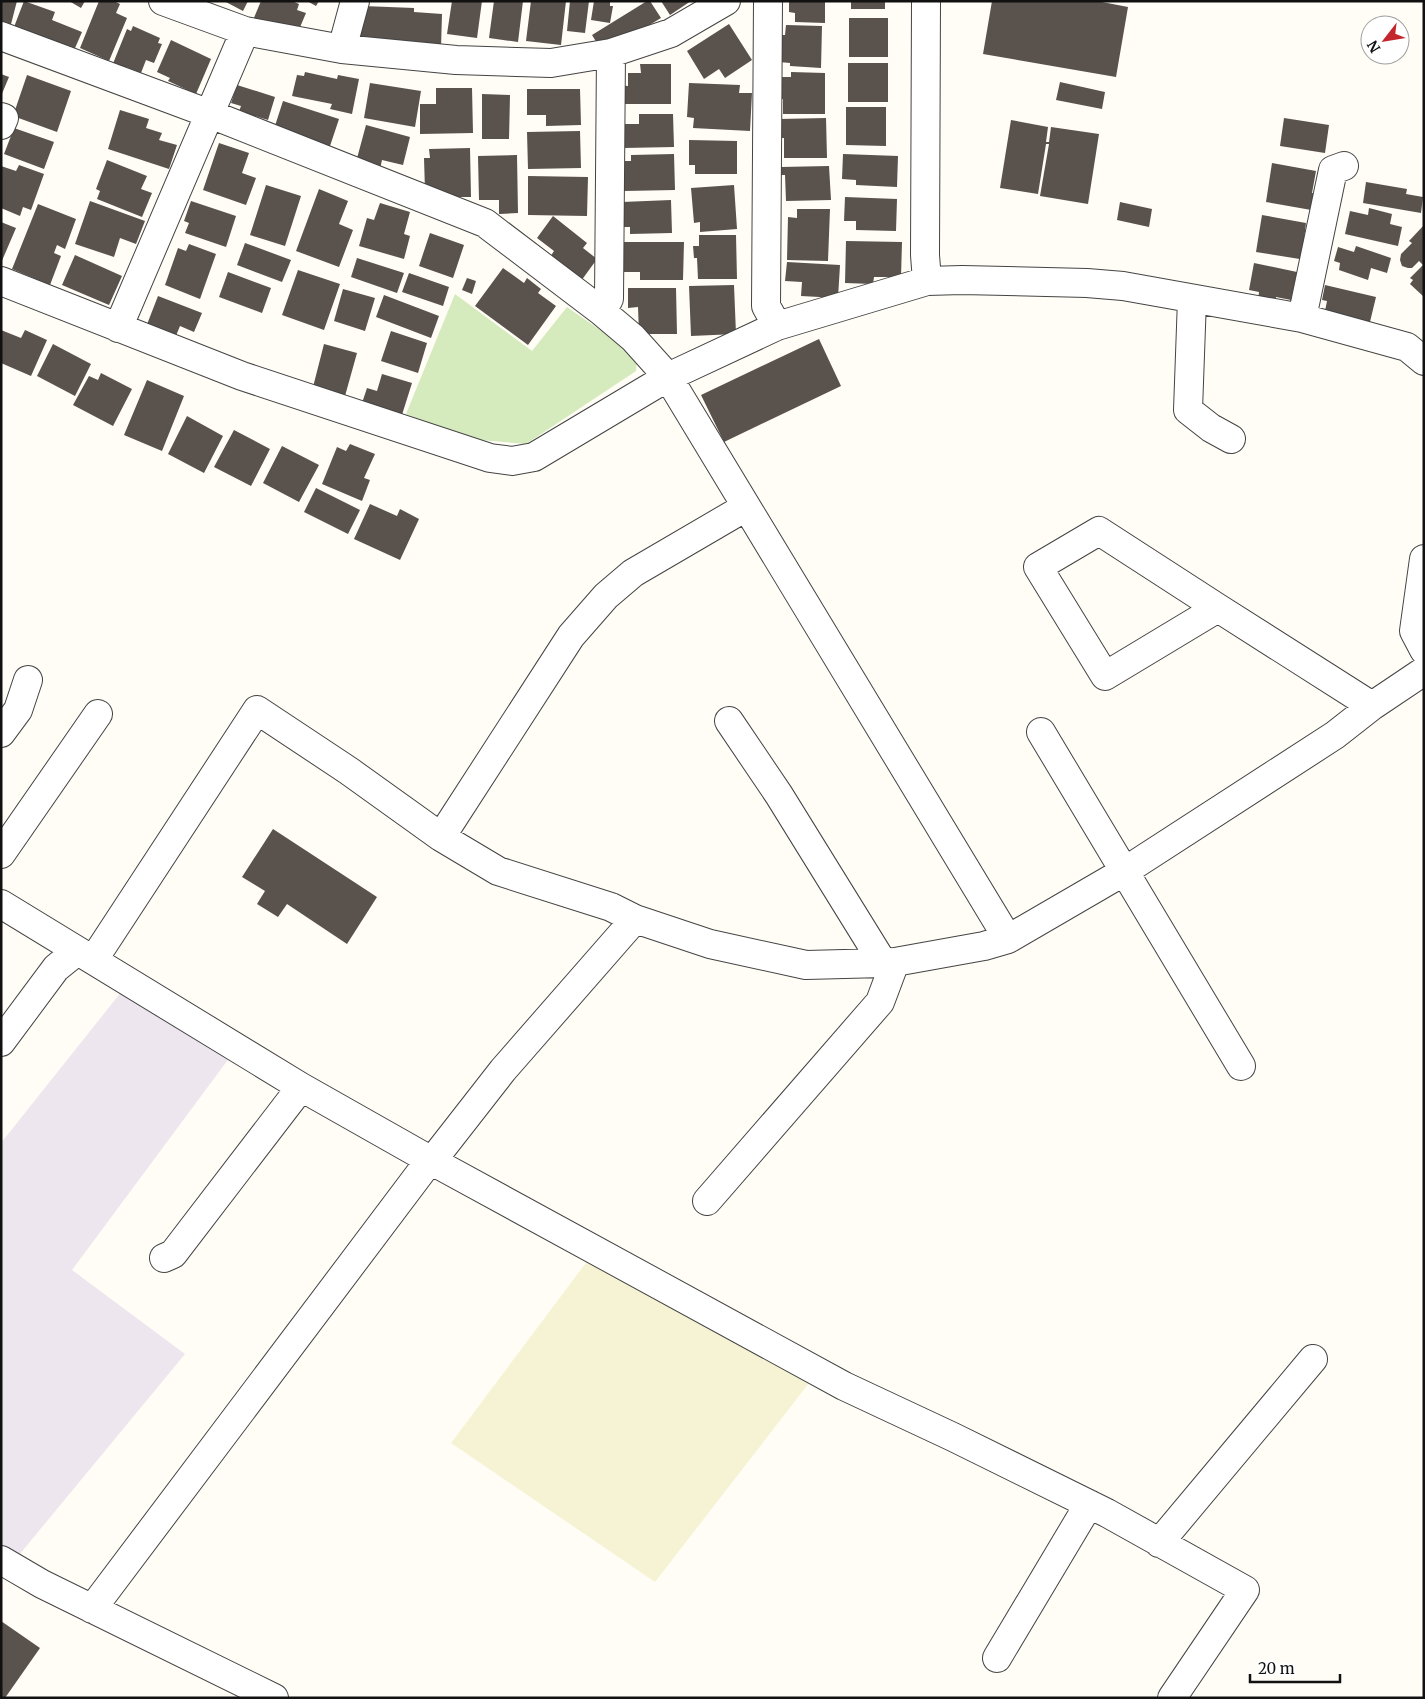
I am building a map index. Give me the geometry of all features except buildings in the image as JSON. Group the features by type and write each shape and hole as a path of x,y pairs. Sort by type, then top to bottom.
{"street":[{"path":"163,1 245,31 342,49 456,60 551,63 611,53 671,33 726,1"},
{"path":"342,49 355,1"},
{"path":"768,1 766,306 777,326"},
{"path":"926,1 925,255 927,281"},
{"path":"118,328 245,31"},
{"path":"1,36 210,114 485,223 601,311 633,338 668,377 1008,939"},
{"path":"601,311 609,299 611,53"},
{"path":"1,117 4,118 1,125"},
{"path":"1302,318 1333,170 1344,166"},
{"path":"1,281 242,376 490,458 512,461 534,457 668,377 777,326 927,281 1087,283 1123,286 1302,318 1407,347 1424,361"},
{"path":"1192,299 1188,410 1211,428 1231,439"},
{"path":"441,837 571,636 606,596 633,573 746,507"},
{"path":"1218,608 1105,676 1038,567 1100,530 1372,706"},
{"path":"1424,559 1414,631 1424,650"},
{"path":"1,1042 56,968 85,955 257,710 349,771 441,837 498,871 611,907 635,919 710,944 806,965 889,963 984,946 1008,939 1125,871 1335,735 1372,706 1424,671"},
{"path":"1,732 18,710 28,680"},
{"path":"1,854 98,714"},
{"path":"707,1201 880,1002 889,963 729,721"},
{"path":"1042,732 1241,1066"},
{"path":"1,904 301,1087 431,1160 844,1386 1089,1504 1245,1590 1172,1698"},
{"path":"92,1609 431,1160 503,1070 635,919"},
{"path":"164,1258 173,1254 301,1087"},
{"path":"1159,1543 1313,1359"},
{"path":"997,1658 1089,1504"},
{"path":"1,1560 42,1584 274,1698"}],"shaded area":[{"path":"122,991 230,1057 72,1270 185,1354 19,1555 1,1544 1,1143"},
{"path":"588,1260 809,1383 655,1582 451,1443"}],"green space":[{"path":"455,294 532,351 567,307 629,350 637,360 636,371 526,444 480,440 447,431 406,414"}]}
